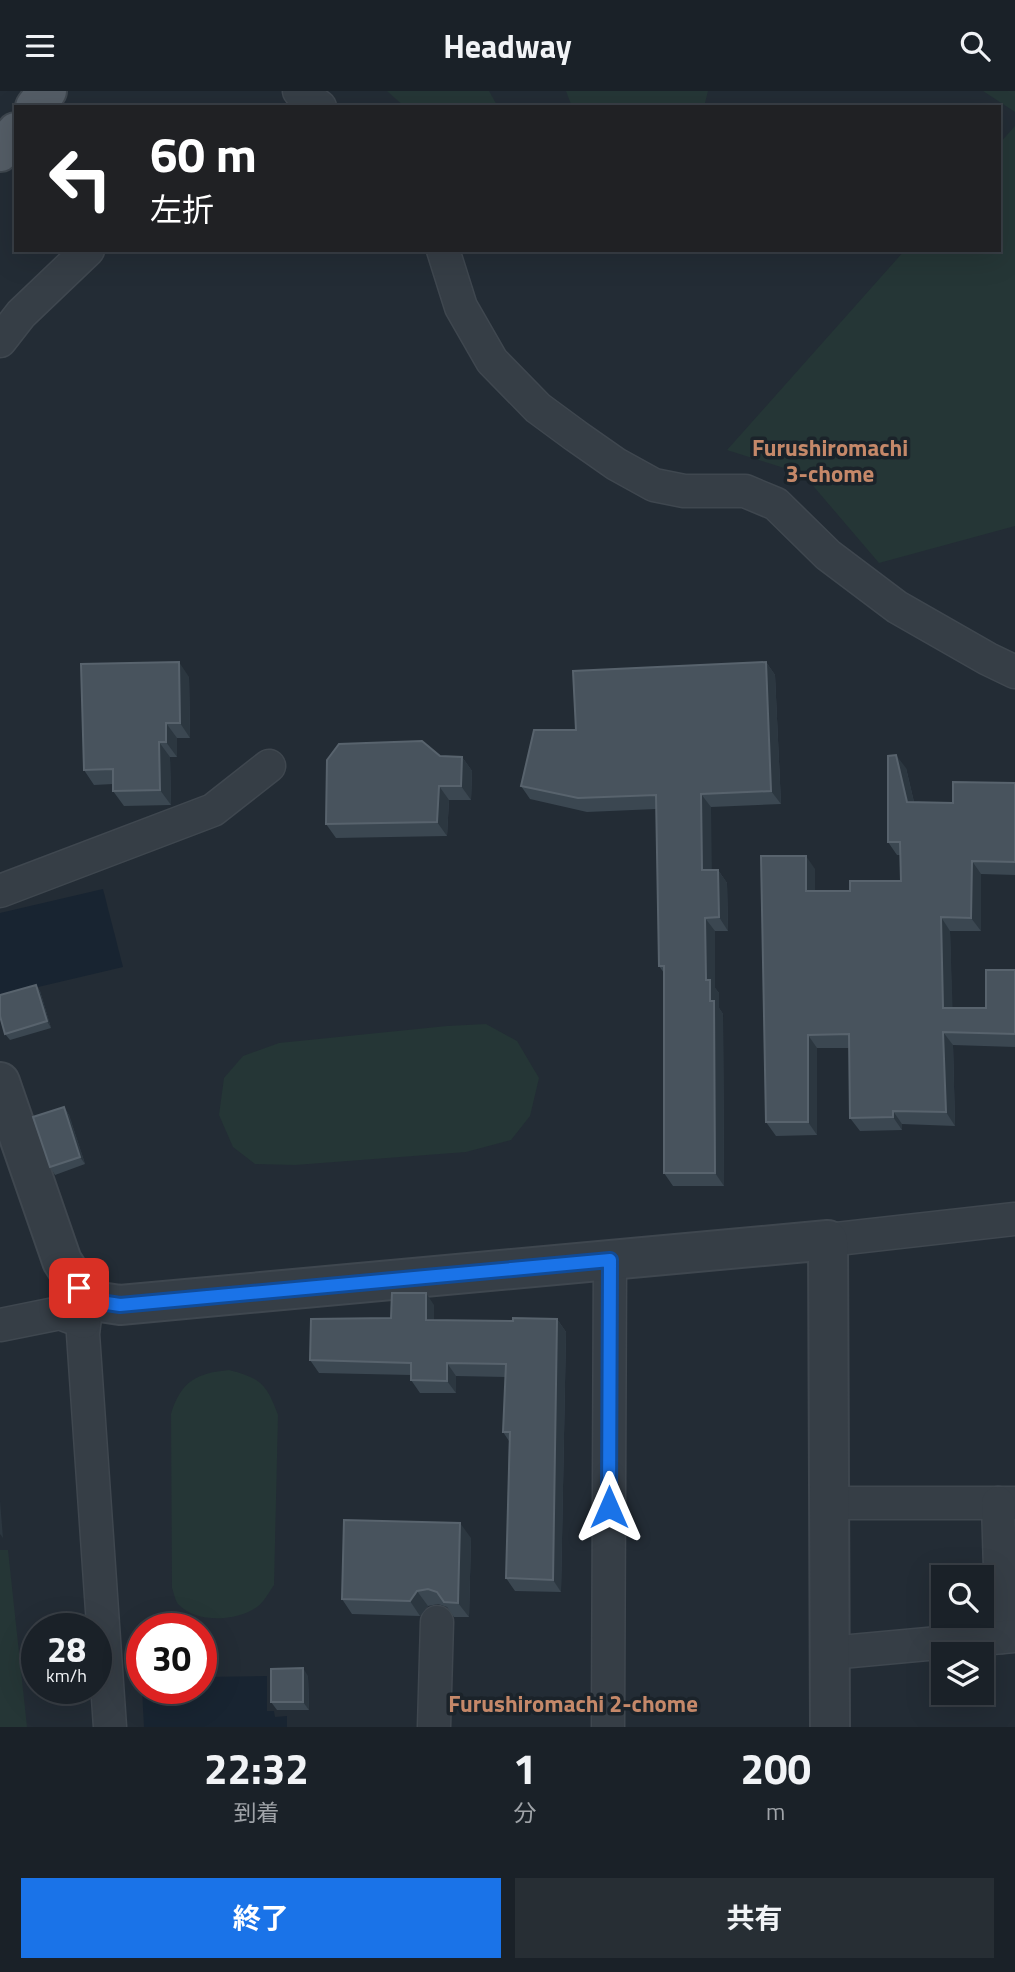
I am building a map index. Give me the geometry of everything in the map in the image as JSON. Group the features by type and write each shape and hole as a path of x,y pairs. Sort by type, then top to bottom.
{"main road":[{"path":"0,152 14,134"}],"street":[{"path":"0,341 21,314 86,252"},
{"path":"444,252 461,307 492,362 538,408 576,436 616,464 654,485 684,491 745,491 775,503 828,555 897,607 988,659 1015,671"},
{"path":"0,891 213,810 268,766"},
{"path":"0,1082 62,1261 86,1311 83,1334 110,1727"},
{"path":"0,1325 120,1305 828,1240 1015,1219"},
{"path":"828,1240 830,1727"},
{"path":"608,1727 610,1260"},
{"path":"830,1503 1006,1503 1008,1637 830,1653"},
{"path":"435,1727 437,1622"}],"shaded area":[{"path":"387,91 489,91 497,105 403,105"},
{"path":"566,91 708,91 704,105 571,105"},
{"path":"983,91 1015,91 1015,112"},
{"path":"1015,126 1015,526 879,563 803,474 727,450 903,252 1001,252 1001,142"},
{"path":"486,1024 517,1041 539,1078 530,1116 511,1140 466,1152 295,1165 255,1164 233,1147 219,1115 224,1078 243,1056 279,1043"},
{"path":"229,1370 256,1380 270,1396 278,1415 274,1585 264,1600 249,1612 217,1618 217,1613 192,1613 186,1610 178,1604 172,1588 171,1414 185,1386 208,1373"},
{"path":"0,1550 8,1550 21,1671 21,1704 25,1704 27,1727 0,1727"}],"water":[{"path":"103,889 123,967 0,996 0,913"},
{"path":"267,1676 267,1711 274,1711 275,1717 287,1716 287,1727 144,1727 143,1704 217,1704 217,1677"}],"building":[{"path":"179,662 180,723 166,723 166,742 159,742 160,790 113,791 113,769 84,770 81,664"},
{"path":"766,662 771,791 701,794 702,870 718,870 719,917 705,918 706,980 710,980 710,1001 714,1001 715,1173 664,1173 664,966 659,966 656,795 578,798 521,786 534,730 576,730 573,671"},
{"path":"422,741 440,756 462,757 461,786 439,786 437,822 326,824 327,760 339,744"},
{"path":"896,755 907,802 953,803 953,782 1015,783 1015,862 972,861 971,918 941,917 943,1008 986,1008 986,970 1015,970 1015,1034 943,1032 946,1112 893,1111 893,1117 850,1118 849,1034 808,1035 808,1122 766,1122 761,856 806,856 806,891 850,891 850,881 901,881 900,842 888,842 888,756"},
{"path":"36,985 47,1021 5,1034 0,1016 0,995"},
{"path":"64,1107 80,1157 50,1167 33,1117"},
{"path":"392,1293 426,1293 426,1320 557,1319 553,1580 506,1578 510,1432 503,1432 506,1364 447,1363 447,1381 411,1380 411,1363 310,1360 311,1319 391,1318"},
{"path":"344,1520 460,1523 458,1603 444,1602 437,1592 428,1589 417,1591 410,1601 342,1599"},
{"path":"303,1668 303,1702 271,1702 271,1669"}],"district":[{"name":"Furushiromachi 3-chome","path":"830,460"},
{"name":"Furushiromachi 2-chome","path":"573,1703"}],"route":[{"path":"79,1288 87,1300 120,1305 610,1260 609,1507"}]}
